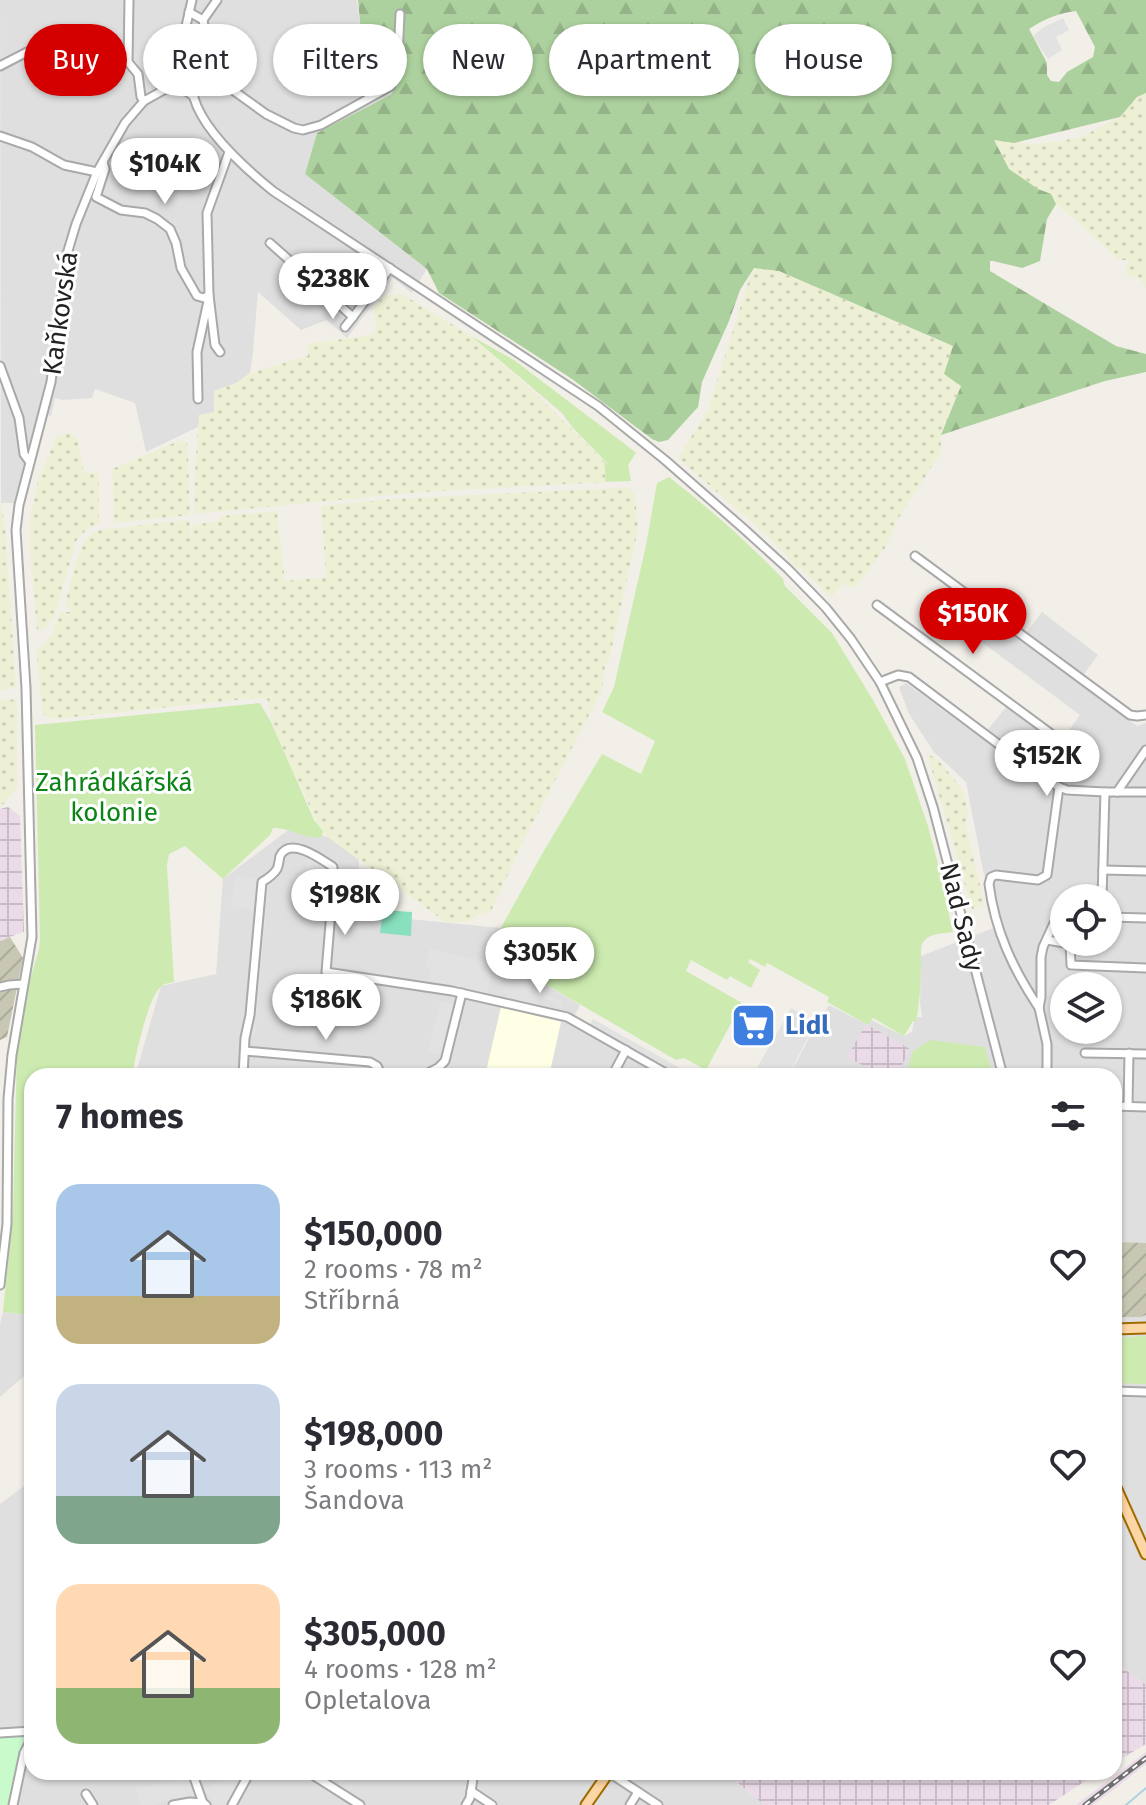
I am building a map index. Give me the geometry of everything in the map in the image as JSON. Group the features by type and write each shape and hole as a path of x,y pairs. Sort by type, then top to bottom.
{"main road":[{"path":"1122,1329 1146,1328"},
{"path":"1122,1501 1146,1554"},
{"path":"586,1805 603,1780"}],"street":[{"path":"129,0 128,62 138,74 144,101"},
{"path":"187,24 192,0"},
{"path":"204,24 203,20 217,0"},
{"path":"189,12 203,20"},
{"path":"240,96 294,128 312,129 321,125 391,86 398,58 400,14"},
{"path":"0,66 27,52 47,51 128,62"},
{"name":"Kaňkovská","path":"23,984 32,937 26,688 16,530 19,505 51,382 67,254 76,224 97,172 125,123 152,96"},
{"name":"Nad Sady","path":"194,97 212,130 248,171 273,191 598,406 665,460 802,582 851,639 880,682 917,758 933,807 1001,1068"},
{"path":"0,136 32,147 64,165 97,172"},
{"path":"220,352 215,345 209,295 207,213 229,152"},
{"path":"103,161 105,169 96,197 121,210 145,213 170,229 181,268 189,283 197,296 204,298 209,295"},
{"path":"270,243 353,317"},
{"path":"345,327 393,270"},
{"path":"198,399 197,352 209,295"},
{"path":"0,366 19,418 24,454 29,463"},
{"path":"915,556 1130,715 1146,715"},
{"path":"877,605 1050,733"},
{"path":"880,682 898,675 909,677 1059,787 1077,791 1146,792"},
{"path":"1117,792 1146,750"},
{"path":"1047,1068 1047,1044 1039,1008 1005,950 989,884 991,877 996,875 1038,880 1047,875 1059,787"},
{"path":"1102,884 1105,792"},
{"path":"244,1068 262,882 277,871 281,854 287,849 314,854 333,867 326,972 462,993 567,1017 657,1068"},
{"path":"1103,870 1146,871"},
{"path":"1122,917 1146,918"},
{"path":"1039,1008 1041,957 1050,933"},
{"path":"1047,940 1070,944 1071,965 1146,968"},
{"path":"0,987 23,984 8,1099 7,1224 0,1285"},
{"path":"438,1068 445,1061 462,993"},
{"path":"616,1068 626,1050"},
{"path":"245,1051 370,1062 378,1068"},
{"path":"1085,1053 1146,1054"},
{"path":"1128,1106 1129,1053"},
{"path":"1122,1106 1146,1107"},
{"path":"1122,1391 1146,1392"},
{"path":"0,1733 24,1732"},
{"path":"13,1805 24,1753"},
{"path":"173,1805 190,1802 204,1804 195,1780"},
{"path":"232,1805 246,1780"},
{"path":"320,1780 356,1804"},
{"path":"466,1805 473,1780"},
{"path":"621,1780 658,1805"},
{"path":"471,1791 492,1805"},
{"path":"630,1805 638,1792"},
{"path":"86,1794 93,1805"}],"shaded area":[{"path":"0,0 357,0 360,24 273,24 273,96 388,96 317,133 305,174 427,269 412,293 393,278 347,338 327,320 301,330 258,292 250,373 237,383 214,391 214,412 200,415 200,426 146,452 135,403 95,389 92,398 55,398 51,416 38,412 14,503 1,503"},
{"path":"1063,18 1069,30 1056,37 1062,50 1048,59 1033,36"},
{"path":"1146,93 1146,289 1140,279 1125,274 1129,260 1113,255 1054,203 1050,194 1009,169 993,140 1035,144 1081,137 1119,118 1137,97"},
{"path":"753,267 779,271 954,347 961,385 941,435 941,452 898,519 885,548 855,588 843,584 831,597 678,458 708,410"},
{"path":"402,294 471,336 535,393 604,461 606,482 421,492 194,514 199,415 215,412 214,391 236,383 250,373 308,356 307,344 372,335 376,330 374,309 379,301 387,296"},
{"path":"67,433 78,439 83,470 99,473 99,524 87,529 76,541 55,615 45,628 37,631 30,518 38,481 56,437"},
{"path":"181,440 187,443 190,515 114,523 112,469"},
{"path":"629,488 635,495 638,529 609,660 605,665 602,690 491,911 470,921 447,923 329,838 317,823 272,724 268,700 257,698 53,719 43,714 36,649 53,632 60,612 72,612 66,600 74,568 88,537 98,530 189,520 191,535 193,525 218,521 222,516 277,511 285,581 326,577 321,506 393,499"},
{"path":"0,501 5,525 16,687 0,691"},
{"path":"1042,612 1098,655 1078,682 1137,726 1146,723 1146,1685 1122,1667 1122,1068 793,1068 829,1005 868,1025 871,1020 904,1036 912,1032 914,1021 922,1017 921,956 996,927 966,782 934,752 909,714 899,687 906,683 981,738 1007,706 1059,744 1080,715 972,635 986,615 1021,640"},
{"path":"0,700 17,703 17,787 0,808"},
{"path":"927,753 939,761 962,789 968,816 965,822 985,906 972,909"},
{"path":"8,807 20,816 24,932 0,940 0,809"},
{"path":"288,830 328,837 359,860 358,914 501,928 489,951 580,1005 572,1021 663,1068 137,1068 161,986 216,974 223,879"},
{"path":"308,847 340,863 337,896 305,892"},
{"path":"235,876 269,880 255,1035 249,1034 261,909 231,907"},
{"path":"10,937 23,958 7,1037 0,1040 0,941"},
{"path":"430,949 493,963 487,994 428,980 430,970 425,968"},
{"path":"511,975 563,1003 561,1008 540,996 537,1006 505,999 506,994 503,993"},
{"path":"440,1001 456,1005 444,1056 428,1052"},
{"path":"501,1007 561,1022 551,1068 487,1068"},
{"path":"791,1008 816,1022 792,1068 757,1068"},
{"path":"593,1019 680,1068 665,1068 590,1025"},
{"path":"866,1024 910,1049 900,1068 868,1068 847,1057"},
{"path":"1122,1242 1146,1243 1146,1315 1122,1317"},
{"path":"3,1312 24,1313 24,1376 0,1397 0,1324"},
{"path":"24,1486 24,1780 734,1780 764,1805 0,1805 0,1504"},
{"path":"1122,1667 1146,1685 1146,1744 1122,1758"},
{"path":"1146,1752 1146,1764 1121,1784 1093,1805 1076,1805 1109,1780 1122,1780 1122,1770"},
{"path":"190,1780 194,1794 154,1805 141,1805 136,1788"},
{"path":"219,1780 242,1780 229,1805 215,1805 205,1792"},
{"path":"734,1780 1087,1780 1049,1805 764,1805"}],"green space":[{"path":"358,0 1146,0 1146,93 1137,97 1120,117 1014,143 994,140 1009,169 1051,194 1056,204 1047,219 1040,261 1022,268 990,261 990,271 1116,346 1146,354 1146,372 1105,381 941,435 961,386 944,374 953,346 779,271 754,268 740,290 702,382 698,407 668,440 659,442 572,379 439,293 427,269 305,174 317,133 388,96 407,96 407,24 360,24","holes":["1076,11 1095,47 1093,57 1067,72 1059,82 1051,81 1047,75 1047,63 1029,29 1052,17"]},
{"path":"471,336 514,360 636,453 628,465 631,481 606,482 604,461 609,465 562,413"},
{"path":"669,477 762,558 832,633 905,759 928,826 955,929 941,879 953,932 933,935 923,943 916,1022 913,1021 904,1036 873,1018 868,1025 827,1002 829,997 767,963 765,967 750,959 748,962 760,970 751,988 730,976 727,980 691,960 686,971 742,1003 707,1068 702,1068 684,1058 676,1060 488,951 602,754 641,774 655,741 602,712 614,687 657,483"},
{"name":"Zahrádkářská kolonie","path":"260,703 314,820 323,831 322,837 309,837 273,828 270,835 223,879 185,846 169,854 167,865 174,982 162,986 152,1001 134,1068 24,1068 24,1313 21,1314 3,1312 13,1212 17,1050 26,994 40,938 35,725"},
{"path":"383,910 412,912 411,936 380,933"},
{"path":"931,1040 985,1047 991,1068 910,1068 913,1051"},
{"path":"1146,1336 1146,1384 1122,1383 1122,1338"},
{"path":"24,1734 10,1805 0,1805 0,1738"}],"waterway":[{"path":"1126,1805 1146,1788"}],"railway":[{"path":"1122,1776 1146,1758"},
{"path":"1085,1805 1117,1780"}],"place":[{"name":"Lidl","path":"754,1025"}]}
